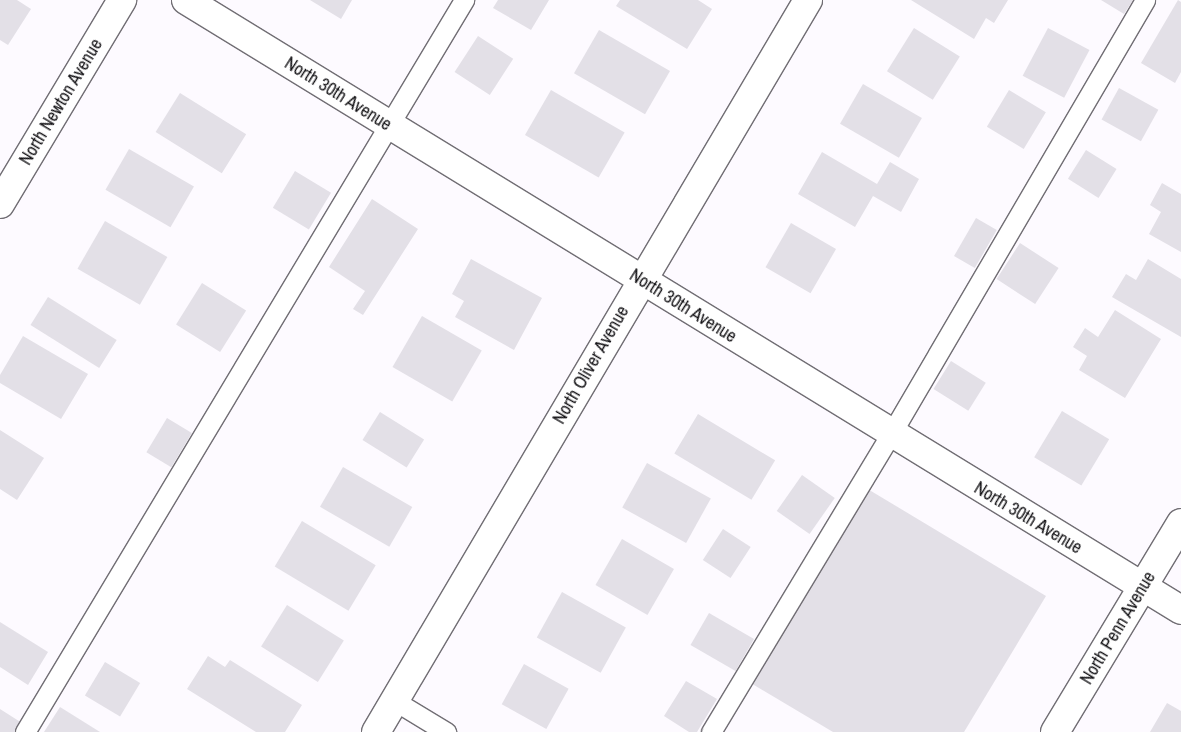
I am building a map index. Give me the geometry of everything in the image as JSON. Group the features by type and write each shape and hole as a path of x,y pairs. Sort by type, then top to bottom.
{"street":[{"name":"North Newton Avenue","path":"0,204 122,0"},
{"name":"North 30th Avenue","path":"186,0 890,434 1181,610"},
{"name":"North Oliver Avenue","path":"376,732 808,0"},
{"name":"North Penn Avenue","path":"1055,732 1181,523"}],"lane":[{"path":"25,732 464,0"},
{"path":"711,732 890,434 1145,0"},
{"path":"395,701 446,732"}],"building":[{"path":"0,0 17,0 31,9 8,45 0,40"},
{"path":"310,0 352,0 341,19"},
{"path":"498,0 549,0 531,30 493,8"},
{"path":"620,0 698,0 712,9 687,49 616,6"},
{"path":"911,0 1008,0 994,23 986,18 974,39"},
{"path":"1101,0 1133,0 1124,14"},
{"path":"1178,0 1181,2 1181,72 1175,83 1141,63"},
{"path":"914,28 960,57 933,100 887,71"},
{"path":"1048,28 1089,50 1064,98 1023,76"},
{"path":"599,30 670,71 645,114 574,73"},
{"path":"478,36 513,59 490,95 455,72"},
{"path":"863,84 922,118 899,158 840,124"},
{"path":"1119,88 1158,110 1141,141 1102,119"},
{"path":"551,90 625,132 599,178 525,135"},
{"path":"1009,90 1046,112 1024,149 987,127"},
{"path":"180,93 246,134 222,173 156,132"},
{"path":"129,149 194,186 170,227 106,190"},
{"path":"1086,150 1117,169 1099,198 1068,179"},
{"path":"822,152 877,184 890,162 919,179 901,212 873,196 855,227 798,194"},
{"path":"295,171 331,193 309,229 273,208"},
{"path":"1162,183 1181,194 1181,252 1149,234 1161,212 1150,205"},
{"path":"372,199 418,229 363,315 353,309 365,291 329,267"},
{"path":"976,218 997,230 975,268 954,256"},
{"path":"105,221 167,257 140,305 78,269"},
{"path":"791,223 836,249 811,293 766,267"},
{"path":"1020,243 1059,268 1035,304 997,279"},
{"path":"471,259 542,298 514,350 455,317 464,301 452,294"},
{"path":"1148,259 1181,279 1181,337 1112,297 1126,274 1136,280"},
{"path":"202,283 246,311 220,352 176,325"},
{"path":"48,297 117,340 99,368 31,325"},
{"path":"1115,310 1161,339 1125,398 1079,370 1087,356 1073,347 1085,328 1098,337"},
{"path":"422,316 482,350 452,402 392,367"},
{"path":"23,336 88,374 61,419 0,383 0,375"},
{"path":"951,361 986,383 968,411 934,389"},
{"path":"1062,411 1109,439 1081,486 1034,457"},
{"path":"380,412 424,440 407,468 363,440"},
{"path":"698,414 775,460 751,500 674,453"},
{"path":"167,418 192,433 171,467 146,452"},
{"path":"0,430 44,458 17,500 0,489"},
{"path":"647,463 711,498 686,543 622,508"},
{"path":"343,467 412,507 389,547 320,507"},
{"path":"802,475 835,498 810,534 777,511"},
{"path":"866,488 1046,596 964,732 833,732 749,682"},
{"path":"302,521 376,565 348,611 275,566"},
{"path":"723,529 751,547 731,578 703,560"},
{"path":"622,539 674,569 647,615 596,585"},
{"path":"562,592 626,627 601,673 537,637"},
{"path":"287,605 344,641 318,682 261,647"},
{"path":"709,613 754,639 736,671 690,645"},
{"path":"0,622 48,652 28,685 0,667"},
{"path":"208,656 225,667 230,660 302,705 285,732 256,732 187,689"},
{"path":"105,662 140,683 120,717 85,695"},
{"path":"524,664 569,689 546,729 502,704"},
{"path":"686,681 717,699 697,732 689,732 664,716"},
{"path":"1167,703 1181,711 1181,732 1150,732"},
{"path":"60,707 100,732 44,732"},
{"path":"0,709 22,723 16,732 0,732"}]}
